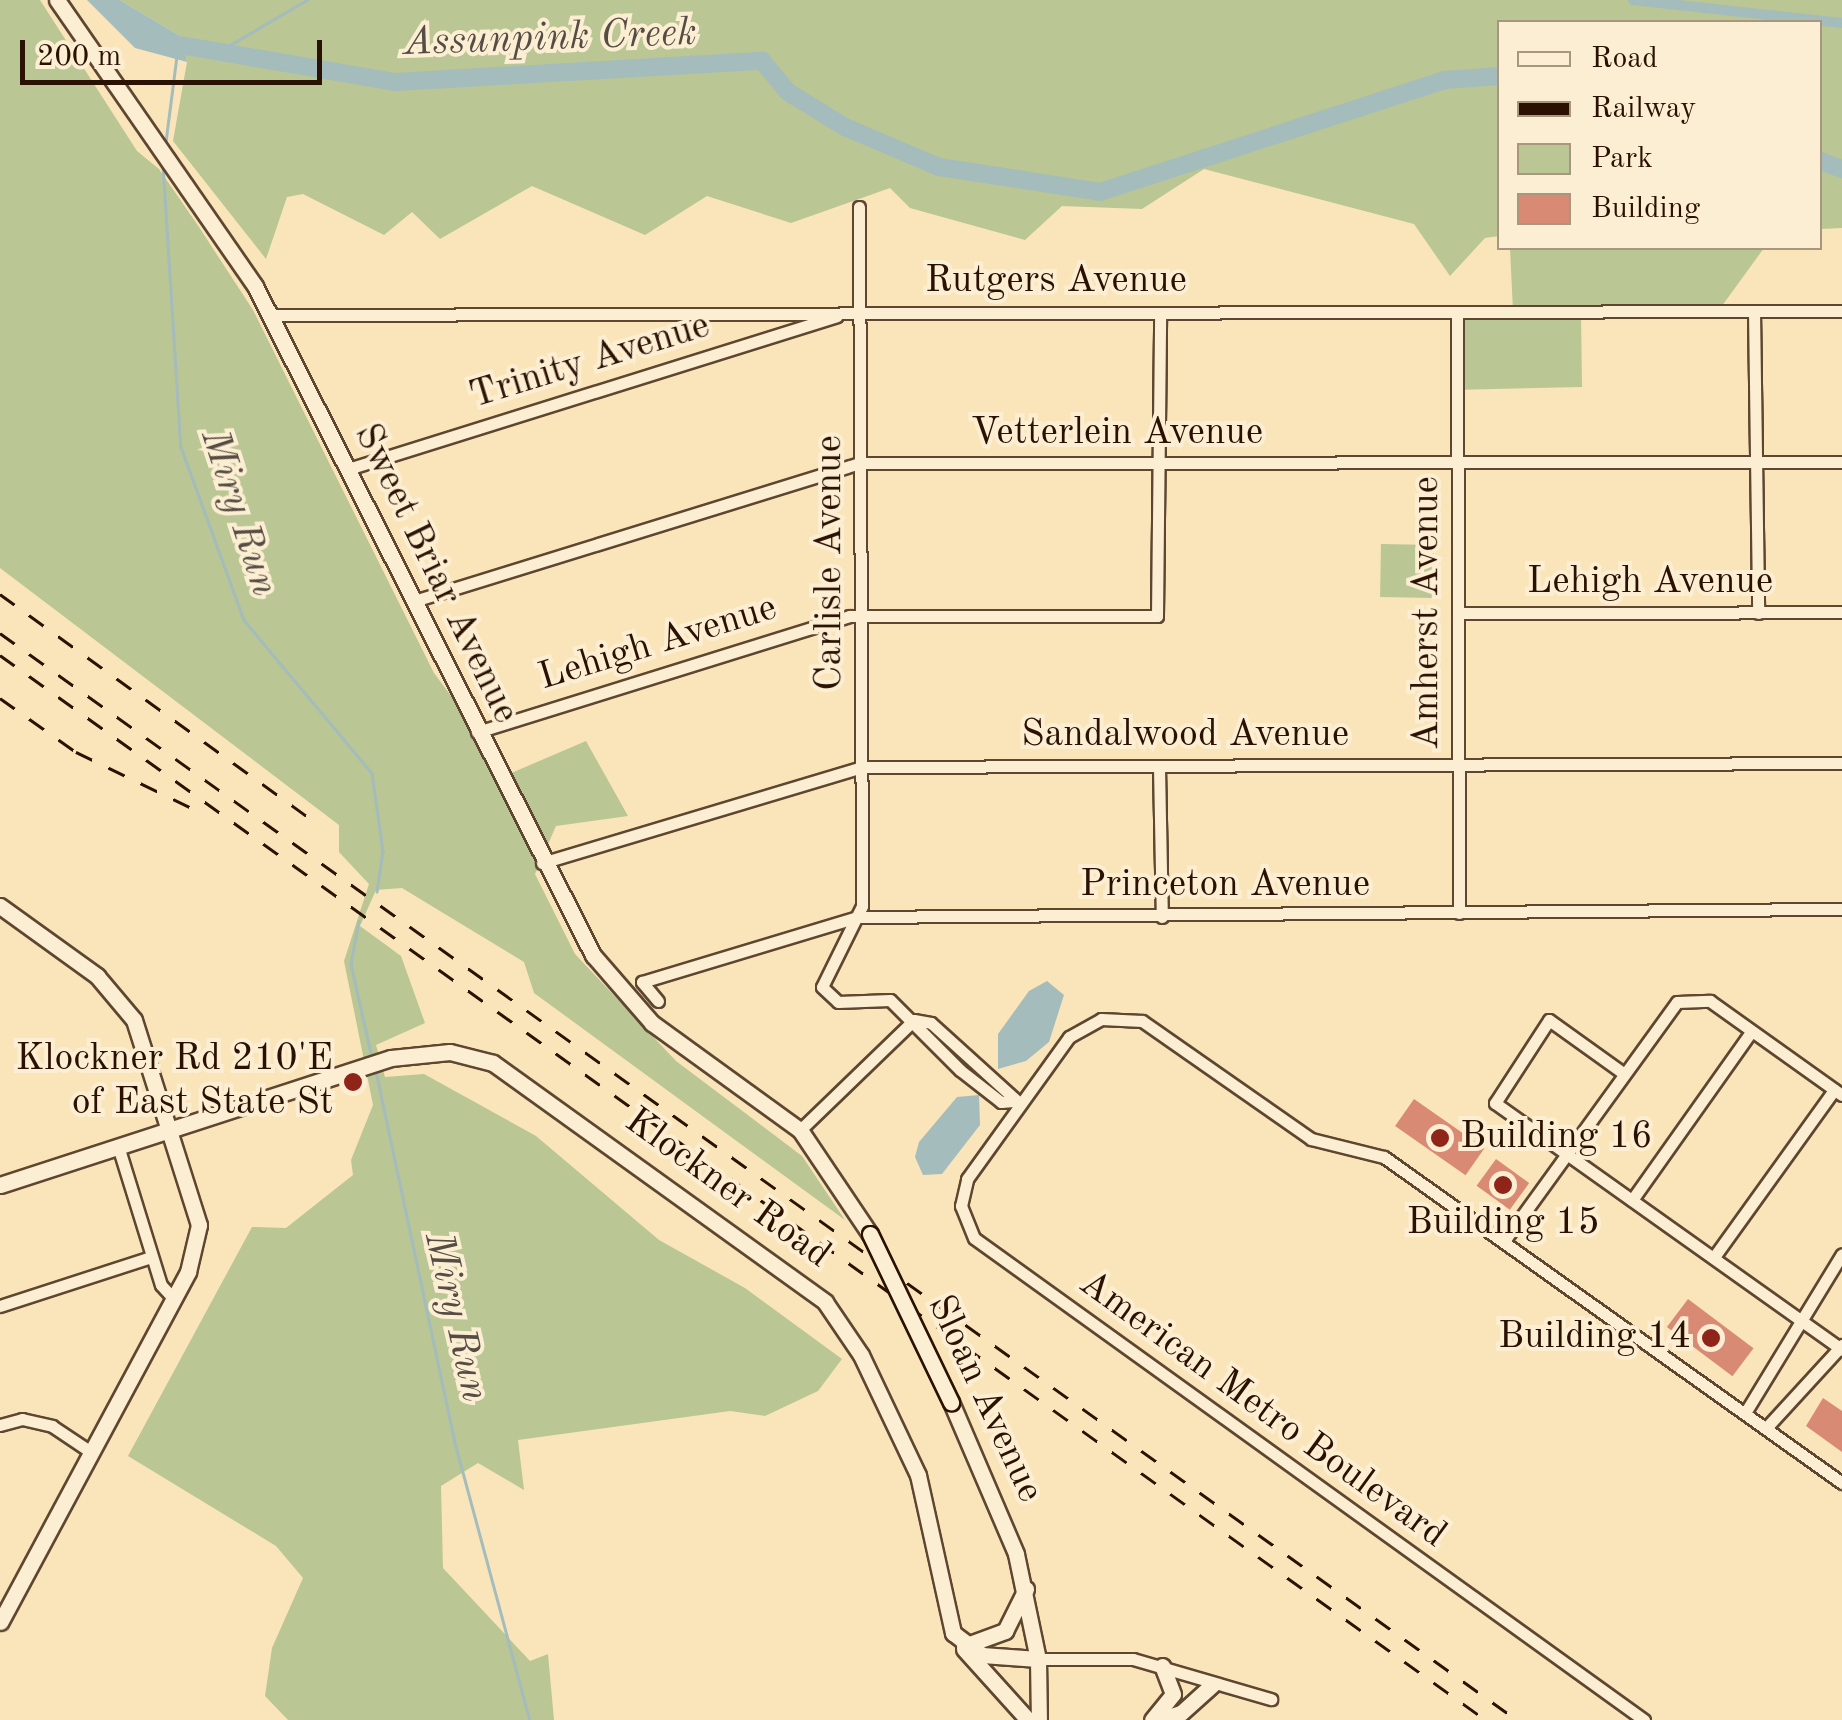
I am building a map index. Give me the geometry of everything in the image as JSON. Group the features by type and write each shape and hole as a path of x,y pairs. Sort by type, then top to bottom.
{"main road":[{"name":"Sweet Briar Avenue","path":"57,0 181,178 269,315 542,863 592,955 632,1005 800,1130"},
{"path":"0,906 122,1002 174,1128 199,1225 174,1298 91,1452 7,1593 0,1622"},
{"name":"Klockner Road","path":"0,1185 391,1058 450,1052 502,1068 818,1295 856,1346 918,1475 942,1608 962,1644 1028,1720"},
{"name":"Sloan Avenue","path":"800,1130 819,1151 863,1219 1005,1520 1026,1588 1038,1659 1039,1720"},
{"path":"962,1644 1005,1630 1026,1588"},
{"path":"962,1644 998,1659 1038,1659"},
{"path":"1156,1720 1173,1694 1162,1666"},
{"path":"1156,1720 1181,1713 1212,1685"}],"street":[{"name":"Carlisle Avenue","path":"857,917 862,767 861,464 855,312 859,207"},
{"path":"1754,311 1758,612"},
{"name":"Rutgers Avenue","path":"269,315 1842,311"},
{"name":"Trinity Avenue","path":"348,469 855,312"},
{"name":"Amherst Avenue","path":"1457,312 1459,914"},
{"path":"1158,464 1160,313"},
{"name":"Vetterlein Avenue","path":"414,601 861,464 1842,462"},
{"name":"Lehigh Avenue","path":"477,732 862,615 1158,616 1158,464"},
{"name":"Lehigh Avenue","path":"1458,613 1842,612"},
{"name":"Sandalwood Avenue","path":"542,863 862,767 1842,763"},
{"path":"1159,767 1162,917"},
{"name":"Princeton Avenue","path":"658,1000 642,982 857,917 1842,909"},
{"path":"857,917 822,980 824,992 843,1003 886,998 914,1020 931,1023 1017,1101"},
{"path":"1504,1241 1667,1013 1689,997 1710,1001 1838,1093 1714,1257"},
{"name":"American Metro Boulevard","path":"1644,1720 978,1244 964,1220 962,1192 1017,1101 1080,1028 1110,1017 1138,1020 1312,1139 1384,1157 1842,1483"},
{"path":"800,1130 914,1020"},
{"path":"1623,1073 1550,1020 1495,1102 1841,1348 1766,1428"},
{"path":"1632,1200 1752,1032"},
{"path":"118,1146 152,1257 174,1298"},
{"path":"1745,1414 1796,1318 1842,1254"},
{"path":"0,1306 152,1257"},
{"path":"0,1425 22,1420 52,1426 91,1452"},
{"path":"1038,1659 1122,1657 1271,1699"}],"green space":[{"path":"0,0 40,0 137,151 159,169 199,227 253,310 434,673 509,774 586,741 628,816 556,826 535,874 575,954 676,1061 802,1156 845,1220 534,993 524,962 402,888 376,890 360,926 401,956 425,1023 376,1045 385,1077 424,1074 536,1136 659,1240 745,1288 842,1359 818,1391 765,1416 730,1411 518,1440 524,1490 478,1463 441,1486 443,1568 530,1661 548,1654 554,1720 288,1720 265,1696 272,1648 303,1578 276,1546 128,1456 252,1227 286,1228 353,1175 351,1160 373,1105 344,961 369,884 339,852 339,825 0,568"},
{"path":"120,0 1842,0 1842,228 1822,229 1822,20 1497,20 1497,236 1485,238 1450,276 1414,224 1204,169 1142,209 1062,206 1025,240 910,208 890,188 791,223 707,196 645,235 532,186 440,239 412,212 384,235 303,194 287,197 266,259 173,141 187,62 182,37"},
{"path":"1510,250 1763,250 1719,310 1581,311 1582,387 1452,390 1452,311 1513,311"},
{"path":"1381,544 1434,545 1433,598 1380,597"}],"water":[{"path":"87,0 120,0 182,37 187,62 135,48"},
{"path":"1047,981 1064,995 1049,1042 1026,1061 998,1069 998,1034 1029,991"},
{"path":"979,1095 980,1125 942,1174 923,1175 915,1157 919,1142 957,1097"}],"building":[{"name":"Building 16","path":"1414,1099 1484,1148 1466,1175 1395,1126"},
{"name":"Building 15","path":"1496,1159 1529,1183 1510,1210 1477,1186"},
{"name":"Building 14","path":"1688,1299 1753,1348 1732,1376 1667,1327"},
{"path":"1823,1398 1842,1411 1842,1452 1806,1426"}],"waterway":[{"path":"211,56 307,0"},
{"path":"1633,0 1815,20"},
{"path":"1822,21 1842,23"},
{"name":"Assunpink Creek","path":"163,42 395,82 762,61 788,92 845,127 939,167 1100,192 1444,80 1497,76"},
{"name":"Miry Run","path":"165,146 176,60"},
{"name":"Assunpink Creek","path":"1822,162 1842,169"},
{"name":"Miry Run","path":"163,164 181,447 244,620 372,773 383,851 377,892"},
{"name":"Miry Run","path":"359,921 351,964 372,1058"},
{"name":"Miry Run","path":"376,1071 454,1439 530,1720"}],"railway":[{"path":"0,594 314,821"},
{"path":"0,633 1517,1720"},
{"path":"0,655 1486,1720"},
{"path":"0,698 76,752 204,814"}],"place":[{"name":"Klockner Rd 210'E of East State St","path":"353,1082"},
{"name":"Building 16","path":"1440,1138"},
{"name":"Building 15","path":"1503,1185"},
{"name":"Building 14","path":"1711,1338"}]}
